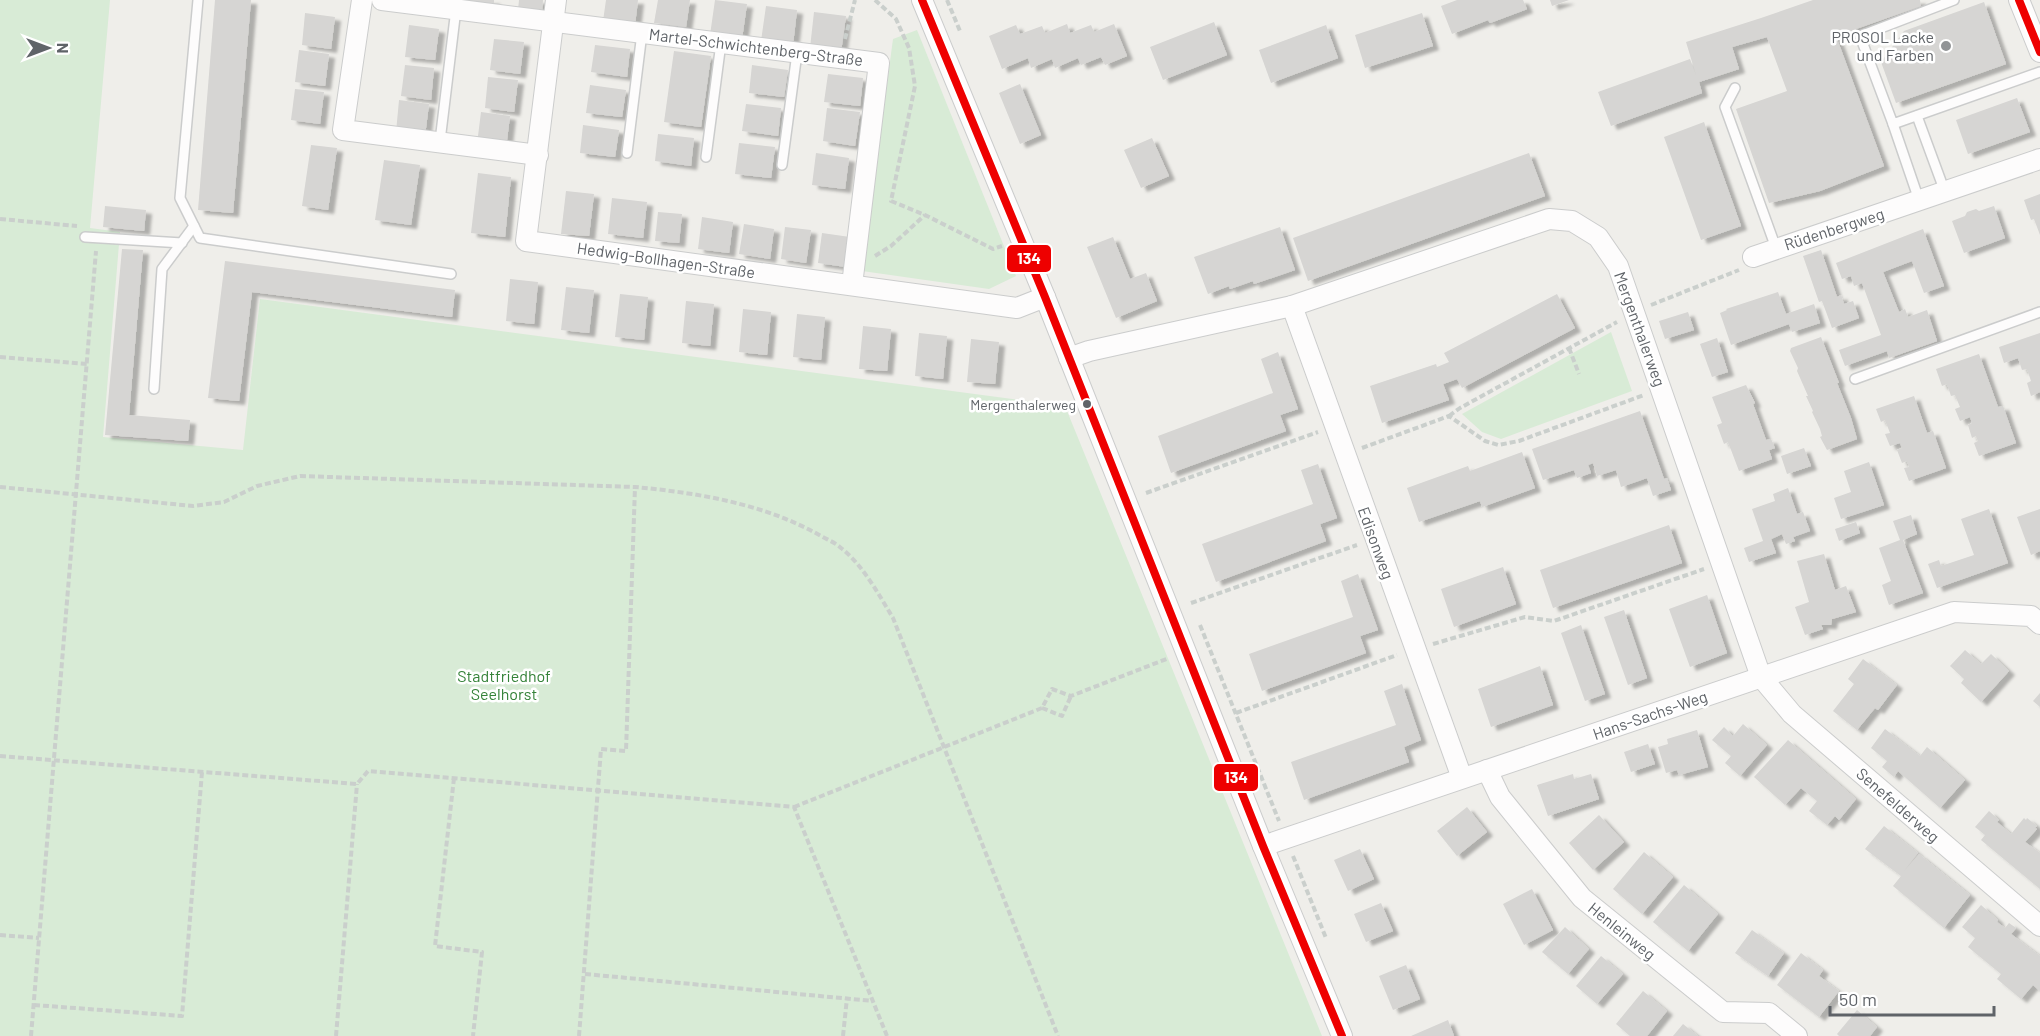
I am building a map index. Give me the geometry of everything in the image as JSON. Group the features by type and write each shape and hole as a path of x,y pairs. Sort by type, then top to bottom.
{"street":[{"path":"362,0 343,130 538,155"},
{"name":"Martel-Schwichtenberg-Straße","path":"382,0 879,63 852,285"},
{"name":"Hedwig-Bollhagen-Straße","path":"556,0 526,241 1017,308 1045,297"},
{"path":"922,0 1045,297 1263,846 1342,1036"},
{"path":"2019,0 2040,52"},
{"name":"Rüdenbergweg","path":"1753,257 2040,159"},
{"name":"Mergenthalerweg","path":"1069,358 1089,351 1292,306 1549,219 1572,220 1598,237 1618,266 1761,677"},
{"name":"Edisonweg","path":"1292,306 1462,778"},
{"name":"Hans-Sachs-Weg","path":"1263,846 1954,612 2031,616 2040,624"},
{"name":"Senefelderweg","path":"1761,677 1792,714 2040,926"},
{"name":"Henleinweg","path":"1487,770 1500,796 1582,898 1722,1012 1769,1013 1797,1036"}],"lane":[{"path":"198,0 180,198 200,238 451,274"},
{"path":"1919,200 1860,36 1954,0"},
{"path":"440,141 456,9"},
{"path":"627,153 642,33"},
{"path":"706,157 721,43"},
{"path":"782,165 796,52"},
{"path":"1893,124 2040,72"},
{"path":"1735,88 1725,107 1776,248"},
{"path":"1917,117 1946,192"},
{"path":"154,389 162,269 194,226"},
{"path":"85,237 182,243"},
{"path":"1855,379 2040,312"}],"path":[{"path":"841,58 855,0"},
{"path":"875,0 896,19 905,38 909,48 915,86 891,201 925,215 993,249 1020,238"},
{"path":"855,259 871,258 891,246 925,215"},
{"path":"0,219 77,226 96,251 31,1036"},
{"path":"1345,454 1449,416 1634,312 1737,271 1753,257"},
{"path":"1569,348 1578,374"},
{"path":"0,357 87,364"},
{"path":"1449,416 1485,441 1498,445 1519,441 1661,389"},
{"path":"1146,493 1335,427"},
{"path":"0,487 193,506 224,502 257,486 300,476 635,487 685,492 737,503 776,515 808,529 841,548 869,579 893,618 1058,1036"},
{"path":"579,1036 601,749 626,751 635,487"},
{"path":"1191,603 1375,539"},
{"path":"1236,714 1414,649 1525,617 1554,621 1721,563"},
{"path":"336,1036 357,784 368,771 794,807 1042,708 1052,688 1071,696 1186,651"},
{"path":"1042,708 1062,716 1071,696"},
{"path":"0,756 357,784"},
{"path":"34,1005 182,1016 202,772"},
{"path":"454,778 435,946 482,952 473,1036"},
{"path":"794,807 887,1036"},
{"path":"0,935 39,938"},
{"path":"585,974 873,1001"},
{"path":"843,1036 847,998"}],"green space":[{"name":"Stadtfriedhof Seelhorst","path":"0,0 110,0 90,228 120,232 103,437 243,450 260,299 1065,406 1322,1036 0,1036"},
{"path":"917,30 1016,276 989,289 862,271 893,39"},
{"path":"1611,332 1632,391 1501,439 1482,432 1462,414"}],"building":[{"path":"215,0 251,0 233,213 198,210"},
{"path":"470,0 494,0 494,4 470,2"},
{"path":"519,0 543,0 542,13 518,10"},
{"path":"606,0 638,0 635,25 603,21"},
{"path":"658,0 690,0 686,27 654,23"},
{"path":"715,0 747,4 742,39 710,35"},
{"path":"1457,0 1523,0 1527,9 1490,23 1488,20 1452,34 1441,6"},
{"path":"1550,0 1569,0 1552,6"},
{"path":"1813,0 1920,0 1921,6 1836,36 1884,166 1820,191 1769,203 1736,109 1787,91 1767,37 1732,47 1739,69 1699,82 1702,93 1611,126 1598,92 1690,59 1696,75 1686,42"},
{"name":"PROSOL Lacke und Farben","path":"1984,2 2006,64 1896,103 1881,62 1904,31"},
{"path":"766,6 797,10 793,45 761,41"},
{"path":"814,12 846,16 841,52 810,48"},
{"path":"305,13 335,17 331,49 302,45"},
{"path":"1422,13 1433,46 1365,68 1355,35"},
{"path":"1214,22 1227,55 1163,80 1150,47"},
{"path":"1067,24 1070,33 1091,25 1094,32 1114,24 1127,56 1105,65 1101,57 1081,65 1078,58 1055,68 1052,59 1031,68 1028,58 1002,69 989,36 1016,25 1020,34 1042,26 1045,33"},
{"path":"409,25 439,29 435,60 405,57"},
{"path":"1326,25 1338,58 1271,83 1259,50"},
{"path":"494,39 524,42 520,74 490,70"},
{"path":"595,45 630,49 627,77 591,72"},
{"path":"299,50 329,54 325,86 295,82"},
{"path":"674,51 711,56 701,127 664,122"},
{"path":"405,65 434,68 431,100 401,96"},
{"path":"752,65 788,70 784,97 749,93"},
{"path":"828,74 863,78 860,106 824,102"},
{"path":"488,77 518,80 514,112 485,108"},
{"path":"1020,84 1041,135 1020,144 999,93"},
{"path":"590,85 626,90 622,117 586,113"},
{"path":"295,89 324,92 320,124 291,120"},
{"path":"2017,98 2030,132 1968,154 1956,120"},
{"path":"399,100 429,104 425,136 396,132"},
{"path":"746,104 781,108 778,136 742,131"},
{"path":"827,108 860,112 855,146 823,141"},
{"path":"481,112 510,116 506,148 477,144"},
{"path":"1704,122 1741,226 1701,240 1664,137"},
{"path":"583,125 619,130 615,157 580,153"},
{"path":"658,134 694,138 691,166 655,161"},
{"path":"1152,138 1169,176 1141,188 1124,150"},
{"path":"739,143 775,147 771,178 735,174"},
{"path":"311,145 337,148 328,210 302,206"},
{"path":"816,153 849,158 845,189 812,185"},
{"path":"1529,153 1545,196 1308,281 1293,238"},
{"path":"384,160 420,165 411,225 375,220"},
{"path":"478,173 511,177 505,237 471,233"},
{"path":"566,191 594,194 589,236 561,234"},
{"path":"2040,194 2040,235 2034,219 2031,220 2024,200"},
{"path":"612,198 647,202 643,238 608,234"},
{"path":"105,206 146,210 144,231 103,227"},
{"path":"1994,206 2005,238 1964,253 1952,221 1965,216 1967,212"},
{"path":"658,212 682,214 679,243 655,241"},
{"path":"702,217 733,222 729,253 698,249"},
{"path":"744,224 774,229 770,259 739,254"},
{"path":"785,227 811,230 806,263 781,259"},
{"path":"1280,227 1295,270 1254,284 1253,281 1230,289 1229,286 1208,294 1194,257"},
{"path":"1923,229 1944,286 1924,293 1912,261 1883,272 1899,312 1905,309 1908,317 1927,310 1937,341 1889,358 1887,351 1845,366 1839,350 1881,335 1862,283 1854,286 1851,276 1842,279 1836,263"},
{"path":"822,233 850,237 846,267 818,263"},
{"path":"1113,237 1130,279 1146,273 1157,301 1116,318 1087,247"},
{"path":"122,249 143,250 129,415 190,420 188,441 105,435"},
{"path":"1821,250 1837,297 1841,295 1844,304 1853,301 1859,318 1832,328 1822,301 1819,302 1803,256"},
{"path":"225,261 455,290 452,317 252,292 239,401 208,398"},
{"path":"510,279 538,282 534,324 506,321"},
{"path":"566,287 594,290 589,333 561,330"},
{"path":"1778,292 1786,314 1814,304 1820,323 1792,332 1789,324 1731,345 1720,313"},
{"path":"620,294 648,297 644,340 615,337"},
{"path":"1557,294 1575,328 1462,388 1457,379 1443,384 1449,400 1382,423 1370,386 1436,364 1437,367 1449,362 1444,353"},
{"path":"686,301 714,304 710,346 682,343"},
{"path":"743,309 771,312 767,355 739,352"},
{"path":"1688,312 1694,330 1665,339 1659,321"},
{"path":"797,314 825,317 821,360 793,357"},
{"path":"863,326 891,329 887,371 859,369"},
{"path":"919,333 947,336 943,379 915,376"},
{"path":"2040,333 2040,392 2031,396 2027,383 2031,381 2027,369 2022,370 2018,358 2004,363 1999,347"},
{"path":"1821,337 1857,439 1827,450 1820,437 1822,436 1820,429 1790,351 1791,348"},
{"path":"1717,338 1728,372 1712,377 1700,344"},
{"path":"971,339 999,342 995,384 967,382"},
{"path":"1278,352 1298,409 1280,415 1286,431 1171,473 1158,436 1273,393 1261,359"},
{"path":"1979,354 1998,407 2003,406 2016,443 1979,456 1974,443 1978,441 1976,436 1972,438 1968,425 1972,423 1970,417 1960,421 1955,409 1960,407 1955,395 1951,396 1947,384 1942,386 1936,369"},
{"path":"1746,385 1755,403 1753,404 1766,440 1771,439 1775,448 1769,450 1772,459 1739,471 1728,442 1724,444 1717,425 1722,423 1712,397"},
{"path":"1914,396 1927,433 1933,431 1946,468 1909,481 1904,468 1909,467 1907,461 1902,463 1897,450 1902,448 1900,443 1890,446 1885,434 1890,433 1885,420 1881,422 1876,409"},
{"path":"1640,411 1664,479 1667,478 1671,490 1653,496 1647,478 1621,487 1616,470 1597,476 1593,463 1588,465 1591,473 1577,478 1574,470 1543,480 1532,449"},
{"path":"1804,448 1811,466 1787,474 1781,456"},
{"path":"1522,452 1535,488 1482,507 1480,501 1419,522 1407,488 1468,466 1470,471"},
{"path":"1869,462 1884,505 1841,519 1834,498 1851,492 1844,471"},
{"path":"1318,464 1337,518 1320,524 1326,541 1216,582 1202,544 1313,504 1301,470"},
{"path":"1788,488 1797,514 1803,512 1810,531 1793,537 1795,541 1786,544 1782,534 1771,539 1776,553 1749,562 1744,548 1763,541 1752,509 1775,501 1773,494"},
{"path":"1989,509 2008,563 1937,588 1928,564 1939,560 1941,566 1974,555 1961,519"},
{"path":"2040,509 2040,551 2031,555 2017,517"},
{"path":"1911,515 1917,534 1903,540 1923,593 1889,605 1882,585 1891,581 1879,548 1900,540 1893,521"},
{"path":"1856,522 1860,533 1839,541 1835,529"},
{"path":"1669,525 1682,563 1553,608 1540,570"},
{"path":"1824,554 1835,590 1846,586 1856,612 1832,619 1831,625 1821,625 1823,629 1805,635 1795,607 1809,602 1797,561"},
{"path":"1503,567 1516,604 1454,627 1441,589"},
{"path":"1358,574 1378,630 1360,636 1366,653 1262,691 1249,654 1353,617 1341,581"},
{"path":"1707,595 1727,653 1690,667 1669,609"},
{"path":"1624,610 1647,678 1628,685 1604,617"},
{"path":"1581,625 1605,694 1585,701 1561,633"},
{"path":"1965,650 1981,664 1991,654 2009,671 1981,702 1961,683 1964,679 1950,666"},
{"path":"1863,659 1897,685 1878,710 1875,708 1857,730 1833,711 1854,684 1848,679"},
{"path":"1540,666 1553,705 1491,727 1478,689"},
{"path":"1402,684 1421,740 1404,747 1409,762 1304,800 1291,762 1396,725 1384,691"},
{"path":"2040,693 2040,707 2033,701"},
{"path":"1743,724 1767,745 1740,776 1725,763 1731,756 1712,740 1724,727 1733,736"},
{"path":"1885,729 1920,756 1927,747 1965,780 1940,808 1898,771 1894,777 1882,767 1887,761 1871,748"},
{"path":"1697,730 1708,767 1679,775 1677,770 1666,773 1658,747 1668,744 1667,739"},
{"path":"1788,740 1856,799 1839,820 1835,816 1827,825 1809,811 1817,801 1801,788 1785,805 1754,777"},
{"path":"1648,744 1655,764 1631,772 1624,752"},
{"path":"1573,774 1574,779 1591,774 1599,799 1548,816 1537,785"},
{"path":"1467,807 1487,832 1457,856 1437,831"},
{"path":"1989,811 1999,820 1997,822 2011,834 2024,818 2037,826 2025,842 2040,853 2040,889 1981,840 1985,835 1975,827"},
{"path":"1599,815 1624,842 1593,870 1569,843"},
{"path":"1884,826 1918,853 1904,871 1919,854 1970,895 1944,928 1893,886 1901,876 1865,849"},
{"path":"1360,849 1374,879 1348,891 1334,860"},
{"path":"1644,852 1673,877 1642,914 1613,889"},
{"path":"1684,885 1718,914 1688,951 1653,922"},
{"path":"1532,889 1553,930 1524,945 1503,904"},
{"path":"1381,903 1393,931 1366,942 1354,914"},
{"path":"1981,905 2005,928 2009,923 2016,928 2011,934 2040,956 2040,991 2033,985 2021,999 1997,979 2001,974 1968,947 1975,938 1962,927"},
{"path":"1565,927 1589,949 1568,974 1542,952"},
{"path":"1752,930 1784,953 1768,976 1735,953"},
{"path":"1801,953 1823,970 1819,976 1839,991 1819,1017 1777,985"},
{"path":"1601,956 1623,974 1597,1004 1576,986"},
{"path":"1406,965 1420,999 1393,1010 1379,976"},
{"path":"1643,991 1667,1011 1647,1036 1630,1036 1616,1024"},
{"path":"1857,1010 1877,1027 1870,1036 1839,1036 1837,1034"},
{"path":"1448,1020 1454,1036 1411,1036"},
{"path":"1683,1024 1698,1036 1673,1036"}],"transit line":[{"name":"134","path":"922,0 1045,297 1263,846 1342,1036"},
{"name":"134","path":"2019,0 2040,52"}],"place":[{"name":"PROSOL Lacke und Farben","path":"1946,46"},
{"name":"Mergenthalerweg","path":"1087,404"}]}
